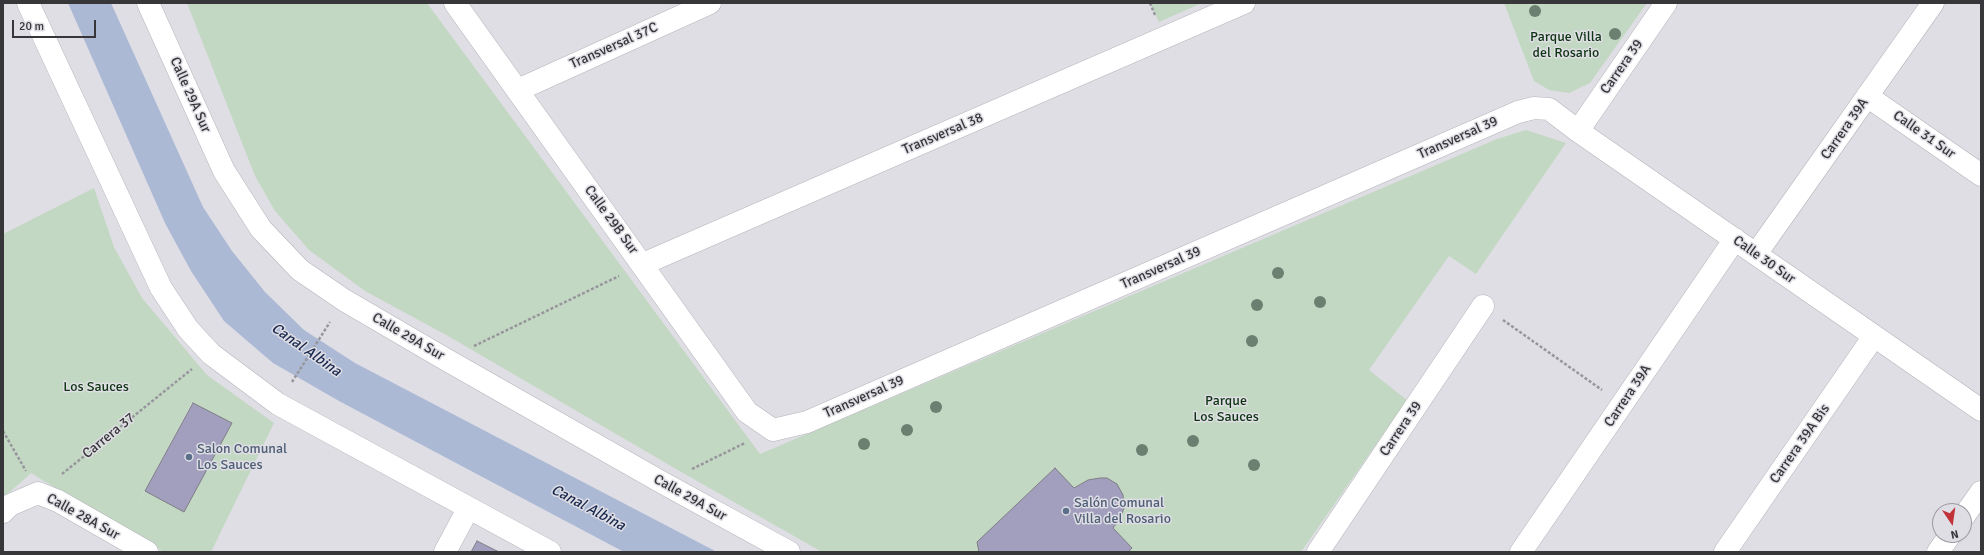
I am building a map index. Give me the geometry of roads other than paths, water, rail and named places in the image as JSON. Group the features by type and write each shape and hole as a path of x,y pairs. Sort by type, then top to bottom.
{"street":[{"path":"28,3 161,288 188,329 211,354 278,404 468,509 550,552"},
{"name":"Calle 29A Sur","path":"148,3 224,171 261,229 300,270 344,300 445,359 663,483 789,552"},
{"name":"Calle 29B Sur","path":"455,3 643,264 747,412 773,430"},
{"name":"Transversal 37C","path":"518,90 710,3"},
{"name":"Transversal 38","path":"643,264 1244,3"},
{"name":"Carrera 39","path":"1578,131 1666,3"},
{"name":"Carrera 39A","path":"1756,254 1933,3"},
{"name":"Calle 31 Sur","path":"1868,96 1981,175"},
{"name":"Transversal 39","path":"773,430 807,422 1518,112 1534,108 1549,109"},
{"name":"Calle 30 Sur","path":"1549,109 1578,131 1981,410"},
{"name":"Carrera 39A","path":"1529,549 1622,405 1735,239"},
{"name":"Carrera 39","path":"1318,552 1483,306"},
{"name":"Carrera 39A Bis","path":"1726,552 1874,336"},
{"path":"1972,505 1981,492"},
{"name":"Calle 28A Sur","path":"3,512 10,506 38,493 58,501 147,552"},
{"path":"445,552 468,509"},
{"path":"1938,552 1944,543"}],"water":[{"name":"Canal Albina","path":"68,3 111,3 203,207 232,251 265,292 304,330 355,363 717,552 624,552 339,401 273,363 224,321 191,271 165,223"}],"place":[{"name":"Salon Comunal Los Sauces","path":"189,457"},
{"name":"Salón Comunal Villa del Rosario","path":"1066,511"}],"park label":[{"name":"Parque Villa del Rosario","path":"1566,46"},
{"name":"Los Sauces","path":"96,387"},
{"name":"Parque Los Sauces","path":"1226,410"}]}
